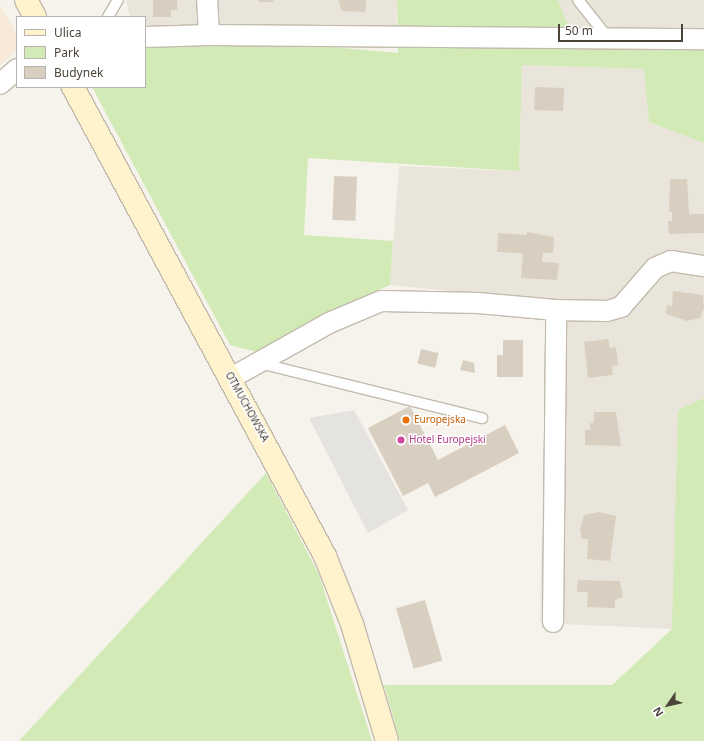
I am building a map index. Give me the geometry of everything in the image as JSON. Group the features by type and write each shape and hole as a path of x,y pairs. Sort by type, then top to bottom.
{"main road":[{"path":"26,0 34,16"},
{"name":"OTMUCHOWSKA","path":"74,88 307,519 340,589 387,741"}],"street":[{"path":"207,0 209,35"},
{"path":"146,37 209,35 704,40"},
{"path":"0,84 16,70"},
{"path":"231,378 329,322 381,301 478,303 556,310 607,311 621,307 655,268 671,261 704,266"},
{"path":"553,622 556,310"}],"lane":[{"path":"109,16 118,0"},
{"path":"578,0 611,40"},
{"path":"259,363 482,418"}],"shaded area":[{"path":"126,0 397,0 396,32 319,25 146,31 146,16 130,16"},
{"path":"558,0 704,0 704,46 578,50"},
{"path":"0,4 16,33 16,51 0,66"},
{"path":"522,65 645,69 649,122 704,143 704,398 678,410 673,629 540,623 547,301 390,285 399,166 519,171"},
{"path":"354,410 408,510 368,533 309,418"}],"green space":[{"path":"397,0 558,0 578,50 704,46 704,143 649,122 644,69 522,65 519,171 308,158 304,235 393,241 390,285 318,317 257,352 230,345 93,88 146,88 146,47 310,45 398,53"},
{"path":"704,398 704,741 400,741 384,685 612,685 672,629 678,410"},
{"path":"266,473 319,575 372,741 19,741"}],"building":[{"path":"153,0 177,0 177,10 171,10 171,17 153,17"},
{"path":"259,0 273,0 273,2 259,2"},
{"path":"338,0 366,0 365,12 342,11"},
{"path":"535,87 564,88 563,111 534,110"},
{"path":"334,176 357,177 355,221 332,220"},
{"path":"670,179 687,179 689,214 704,214 704,233 669,234 668,221 672,221 672,212 669,212"},
{"path":"527,232 554,237 553,253 543,253 542,262 559,263 557,280 521,278 523,253 497,252 498,233 527,235"},
{"path":"673,291 703,295 704,308 700,318 687,321 666,314 667,305 672,306"},
{"path":"608,339 610,348 616,347 618,365 612,366 613,375 588,378 584,342"},
{"path":"503,340 523,340 523,377 497,377 497,355 503,355"},
{"path":"421,349 439,353 435,368 418,364"},
{"path":"463,360 474,363 475,373 460,370"},
{"name":"Hotel Europejski","path":"410,406 438,460 505,425 519,453 435,497 428,483 403,496 368,428"},
{"path":"594,412 616,412 621,446 585,445 585,430 590,430 590,423 594,423"},
{"path":"599,512 616,516 610,561 587,559 588,539 582,539 580,530 584,515"},
{"path":"578,580 620,581 623,597 615,600 615,608 587,607 588,592 577,592"},
{"path":"425,600 442,661 414,669 396,608"}],"place":[{"name":"Europejska","path":"406,420"},
{"name":"Hotel Europejski","path":"401,440"}]}
